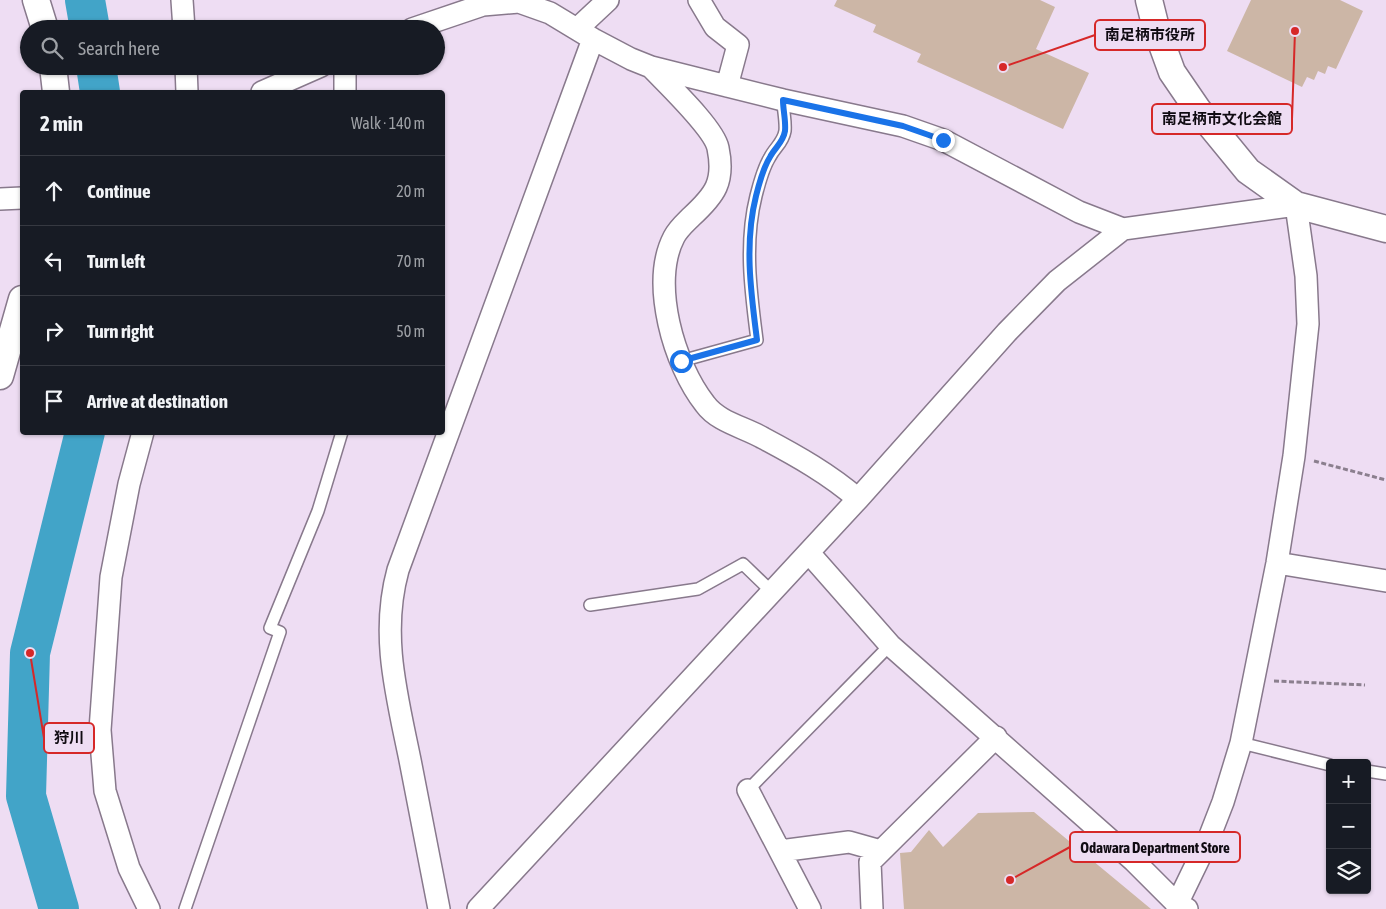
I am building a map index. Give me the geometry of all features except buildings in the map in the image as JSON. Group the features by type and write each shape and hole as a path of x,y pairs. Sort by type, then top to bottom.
{"street":[{"path":"36,0 42,20"},
{"path":"182,0 183,20"},
{"path":"440,909 398,704 391,658 389,628 392,592 398,570 585,34 608,0"},
{"path":"699,0 715,27 738,45 727,86"},
{"path":"1149,0 1156,28 1172,72 1198,110 1248,171 1296,205 1386,229"},
{"path":"437,20 484,3 519,2 550,13 631,59 651,67 783,100 896,124 943,140 1079,212 1123,229 1296,205"},
{"path":"651,67 703,123 718,146 720,165 718,186 707,202 675,235 666,257 664,286 666,305 671,330 681,361 691,383 706,406 726,421 752,432 802,459 840,484 858,499"},
{"path":"54,75 56,90"},
{"path":"186,75 187,90"},
{"path":"267,90 301,75"},
{"path":"345,75 345,90"},
{"path":"0,199 20,198"},
{"path":"809,553 890,645 1134,861 1180,907 1210,838 1241,744 1277,563 1294,456 1308,324 1306,276 1296,205"},
{"path":"478,909 809,553 1007,332 1057,281 1123,229"},
{"path":"0,376 20,305"},
{"path":"143,435 129,484 111,576 100,730 105,791 129,868 149,909"},
{"path":"1277,563 1386,581"},
{"path":"872,909 870,862 996,737"},
{"path":"748,790 810,909"},
{"path":"780,851 849,842 881,851"}],"lane":[{"path":"681,361 757,340 749,280 752,221 756,197 764,172 770,157 781,143 785,130 783,100"},
{"path":"185,909 280,632 270,628 318,510 341,435"},
{"path":"590,604 698,589 743,564 772,592"},
{"path":"748,790 890,645"},
{"path":"1241,744 1326,764"},
{"path":"1371,772 1386,774"}],"path":[{"path":"1294,456 1386,480"},
{"path":"1254,680 1365,685"}],"waterway":[{"path":"85,0 88,20"},
{"path":"97,75 100,90"},
{"path":"59,909 26,796 30,653 84,435"}],"place":[{"name":"南足柄市文化会館","path":"1295,31"},
{"name":"南足柄市役所","path":"1003,67"},
{"name":"狩川","path":"30,653"},
{"name":"Odawara Department Store","path":"1010,880"}],"route":[{"path":"681,361 757,340 749,280 749,250 752,221 756,197 764,172 770,157 781,143 785,130 783,100 872,118 903,126 943,140"}]}
